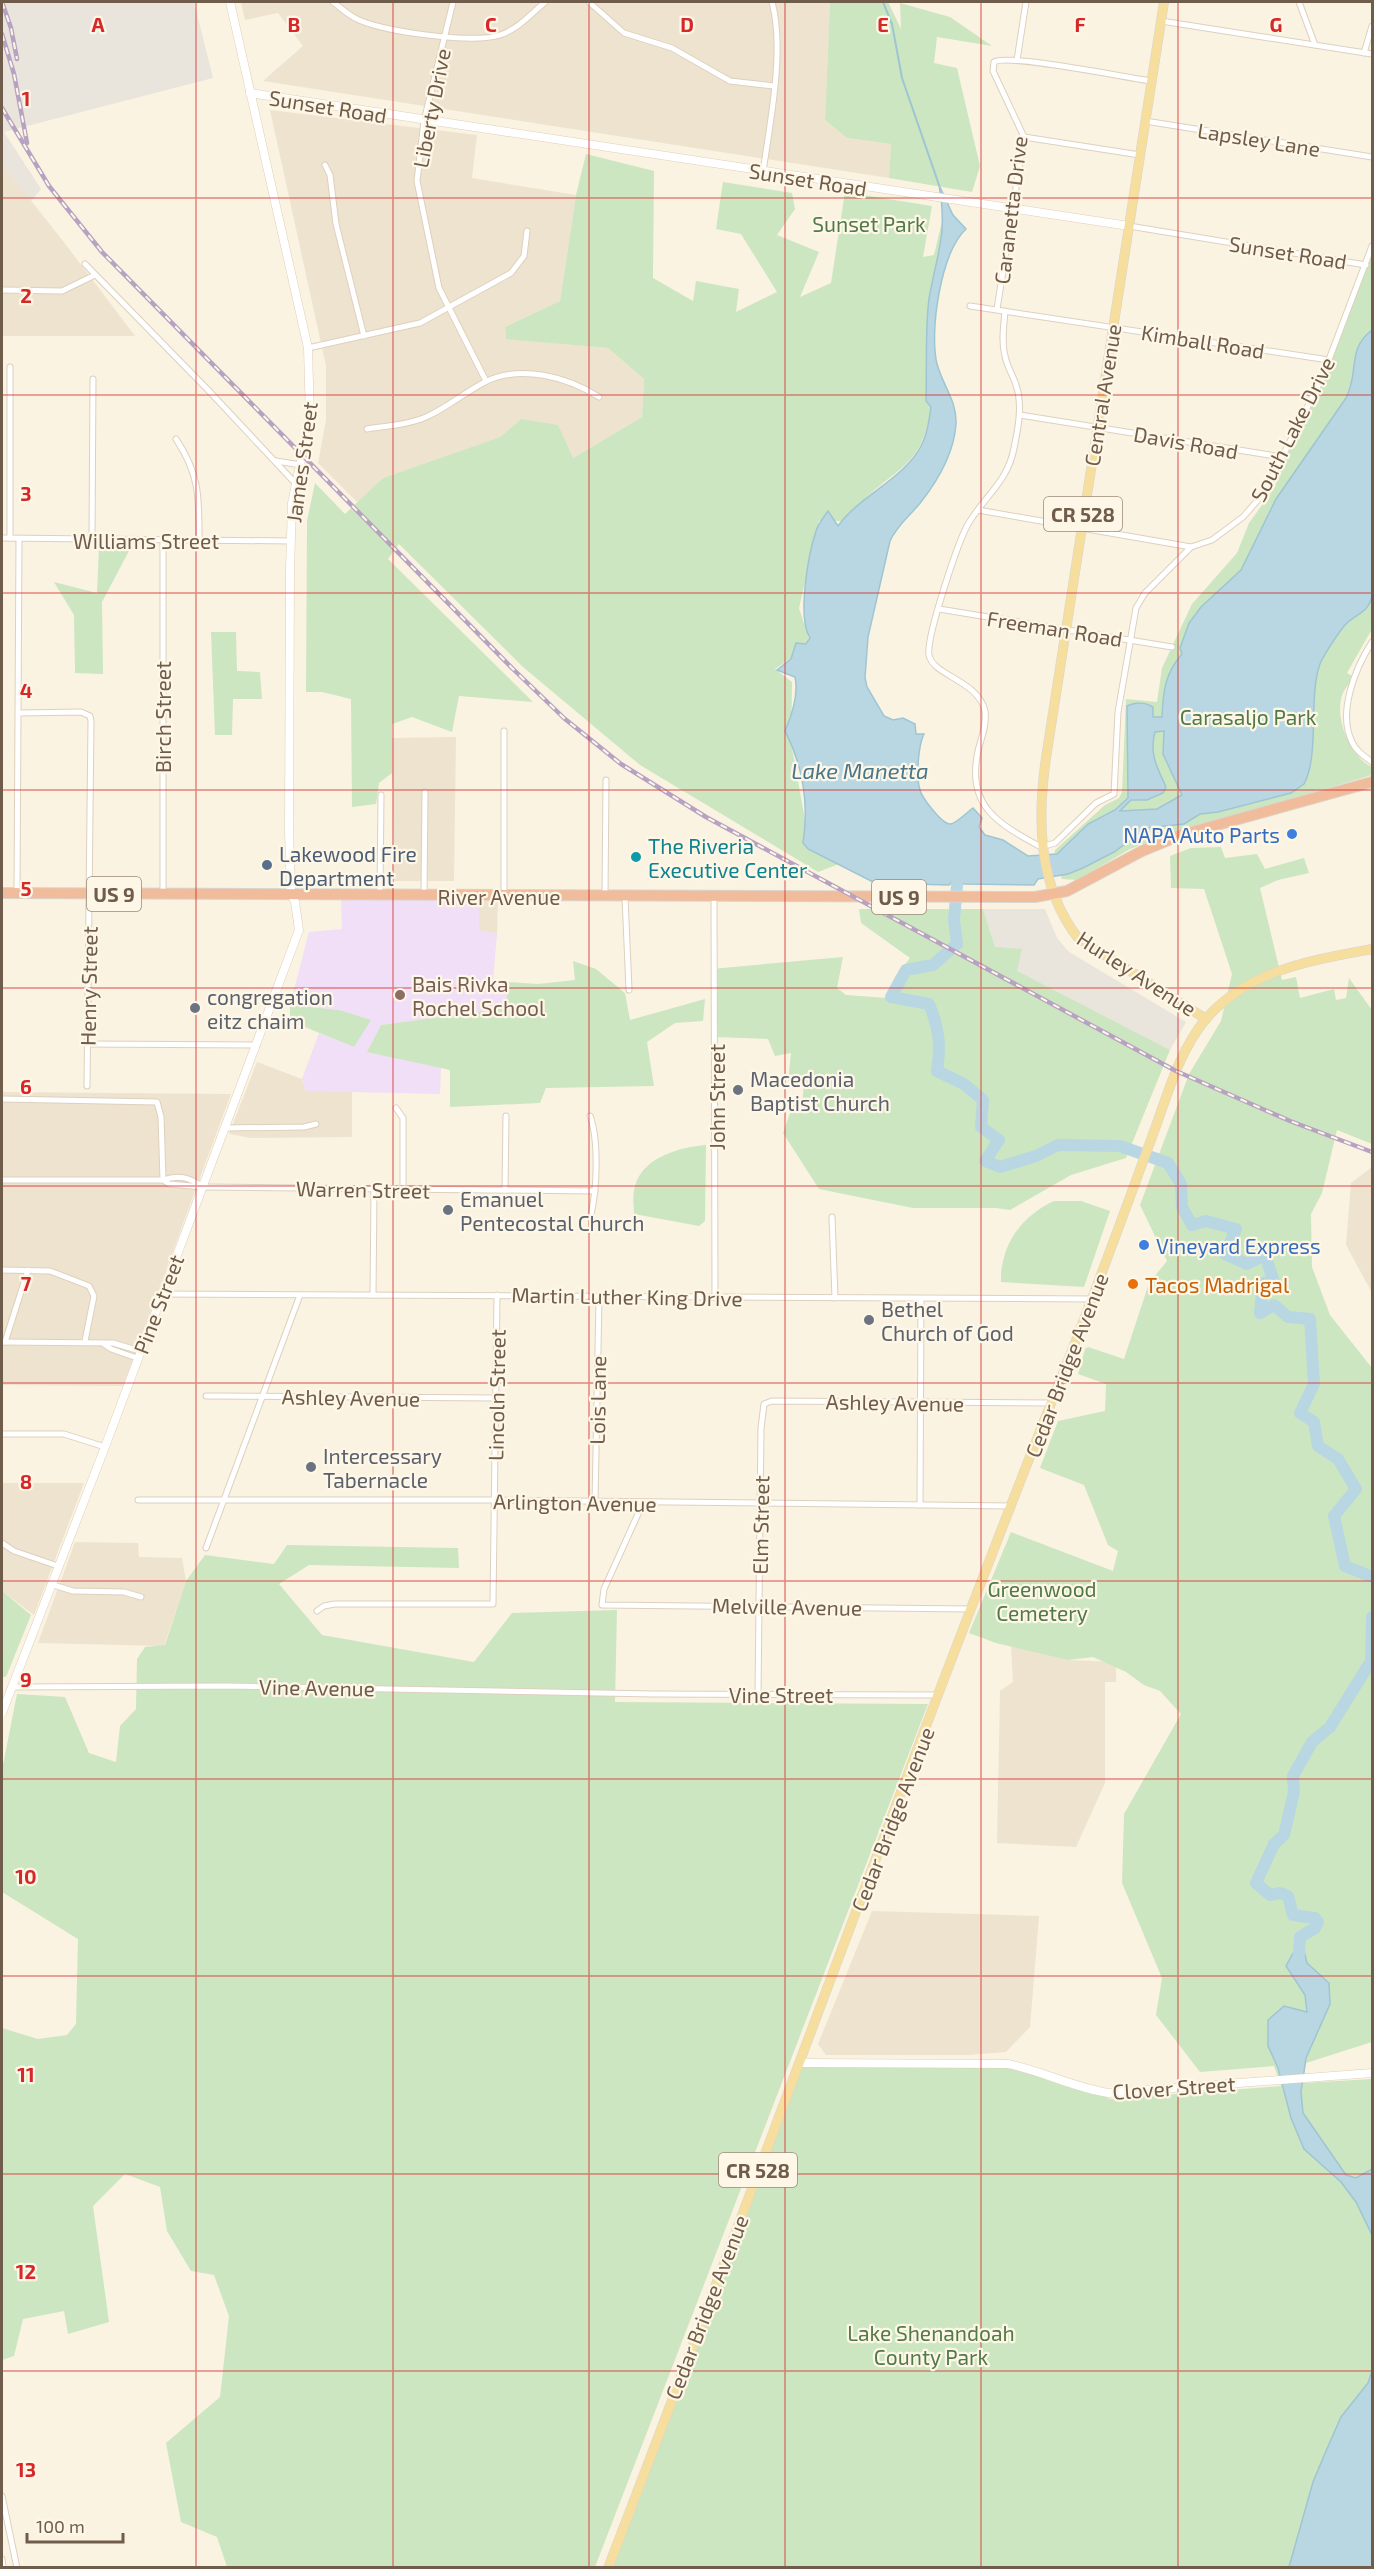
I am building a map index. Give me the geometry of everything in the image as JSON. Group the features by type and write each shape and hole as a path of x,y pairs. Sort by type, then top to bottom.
{"highway":[{"name":"US 9","path":"1054,893 1091,881 1126,859 1181,835 1372,782"},
{"name":"River Avenue","path":"2,893 625,897 965,896 1054,893"}],"main road":[{"name":"Central Avenue","path":"1054,893 1041,848 1041,791 1096,426 1164,2"},
{"name":"Hurley Avenue","path":"1054,893 1069,927 1078,938 1206,1019"},
{"path":"1206,1019 1238,992 1278,970 1372,949"},
{"name":"Cedar Bridge Avenue","path":"608,2568 1092,1299 1176,1071 1183,1054 1206,1019"}],"street":[{"name":"James Street","path":"230,2 308,348 310,418 296,484 291,541 289,820 291,894"},
{"path":"333,2 357,19 378,26 470,39 501,35 519,25 544,2"},
{"name":"Liberty Drive","path":"453,2 424,121 417,181 439,288 447,308 486,381"},
{"path":"589,2 613,26 624,33 672,48 730,81 774,86"},
{"path":"763,172 774,86 776,17 772,2"},
{"path":"1017,60 1026,2"},
{"path":"1299,2 1315,45"},
{"path":"1161,21 1372,54"},
{"path":"1364,53 1372,26"},
{"name":"Caranetta Drive","path":"997,309 1024,136 992,67 999,58 1151,81"},
{"name":"Sunset Road","path":"250,93 1129,226 1366,265"},
{"name":"Lapsley Lane","path":"1145,121 1372,157"},
{"path":"1024,136 1140,155"},
{"path":"325,165 330,175 336,224 364,336"},
{"path":"308,348 405,328 447,308 511,273 524,255 527,231"},
{"name":"South Lake Drive","path":"1041,848 1055,843 1096,803 1114,794 1118,712 1136,608 1145,593 1191,547 1212,540 1253,508 1264,493 1329,360 1372,246"},
{"path":"85,264 296,484"},
{"path":"2,290 62,291 95,275"},
{"name":"Kimball Road","path":"970,306 1329,360"},
{"name":"Caranetta Drive","path":"1005,310 1004,354 1017,386 1020,415 1014,452 1000,484 967,526 939,609 930,645 931,663 936,669 962,682 976,694 985,711 985,724 974,771 978,797 999,820 1041,848"},
{"path":"10,367 10,538"},
{"path":"367,429 429,416 486,381 507,374 546,376 573,383 599,397"},
{"path":"93,379 93,539"},
{"name":"Davis Road","path":"1020,415 1282,457"},
{"path":"176,440 195,472 199,489 199,540"},
{"path":"276,461 301,465"},
{"path":"978,510 1191,547"},
{"name":"Williams Street","path":"2,538 291,541"},
{"path":"17,893 19,539"},
{"name":"Birch Street","path":"163,539 163,894"},
{"name":"Freeman Road","path":"939,609 1065,631 1172,646"},
{"path":"1372,642 1355,678 1348,723 1349,734 1355,747 1372,762"},
{"name":"Henry Street","path":"19,713 81,712 90,716 91,721 87,1086"},
{"path":"504,731 504,896"},
{"path":"605,896 606,780"},
{"path":"424,895 425,792"},
{"path":"380,894 381,795"},
{"name":"Pine Street","path":"2,1713 297,940 299,919 291,894"},
{"path":"625,897 629,990"},
{"name":"John Street","path":"714,897 715,1298"},
{"path":"87,1044 257,1045"},
{"path":"2,1099 157,1102 161,1117 163,1180"},
{"path":"396,1108 403,1118 403,1190"},
{"path":"505,1190 506,1116"},
{"path":"590,1116 595,1128 595,1191 591,1214"},
{"path":"226,1128 304,1127 316,1124"},
{"name":"Warren Street","path":"2,1179 163,1180 169,1184 204,1188 595,1191"},
{"path":"373,1295 374,1190"},
{"path":"832,1217 835,1298"},
{"path":"2,1270 50,1271 89,1286 94,1296 85,1341"},
{"path":"28,1270 3,1342 113,1343 139,1354"},
{"name":"Martin Luther King Drive","path":"162,1294 1092,1299"},
{"path":"206,1548 300,1295"},
{"name":"Lincoln Street","path":"317,1611 324,1606 335,1604 493,1604 497,1295"},
{"name":"Lois Lane","path":"596,1502 598,1298"},
{"path":"920,1505 921,1299"},
{"name":"Ashley Avenue","path":"206,1396 495,1398"},
{"name":"Ashley Avenue","path":"761,1428 764,1404 772,1401 1051,1403"},
{"name":"Elm Street","path":"758,1694 761,1428"},
{"path":"2,1434 64,1434 105,1447"},
{"name":"Arlington Avenue","path":"138,1500 495,1500 1013,1506"},
{"name":"Melville Avenue","path":"643,1503 604,1589 602,1605 973,1609"},
{"path":"2,1543 14,1551 58,1566"},
{"path":"50,1584 73,1591 124,1592 141,1597"},
{"name":"Vine Avenue","path":"11,1687 226,1686 622,1693"},
{"name":"Vine Street","path":"622,1693 940,1695"},
{"name":"Clover Street","path":"799,2063 1008,2064 1024,2067 1078,2087 1109,2093 1372,2073"},
{"path":"2,2496 18,2568"},
{"path":"2,2559 3,2568"}],"shaded area":[{"path":"2,2 194,2 213,78 4,132 41,189 31,201 2,164"},
{"path":"241,2 830,2 825,120 847,138 891,144 889,178 263,81 303,46 278,13 245,20"},
{"path":"270,110 477,135 472,178 576,195 560,301 505,327 506,338 608,348 644,379 642,417 573,458 521,419 500,437 383,478 358,503 318,463 326,420 326,366"},
{"path":"2,164 63,241 135,336 2,336"},
{"path":"456,737 454,881 394,881 393,791 389,738"},
{"name":"Bais Rivka Rochel School","path":"341,898 479,899 479,930 497,934 493,981 508,985 507,1008 381,1025 368,1051 441,1068 440,1094 306,1091 302,1079 319,1033 354,1047 339,1010 290,1005 309,932 342,929"},
{"path":"479,899 498,900 497,934 479,930"},
{"path":"983,909 1045,909 1057,938 1069,952 1186,1022 1170,1050 1016,971 995,947"},
{"path":"257,1062 302,1079 306,1091 352,1091 352,1137 251,1138 229,1134"},
{"path":"2,1092 231,1094 123,1386 2,1385"},
{"path":"1372,1167 1371,1291 1346,1245 1351,1183"},
{"path":"2,1483 84,1483 34,1615 2,1591"},
{"path":"75,1542 138,1543 139,1557 182,1558 186,1581 164,1646 38,1643"},
{"path":"1011,1645 1068,1660 1116,1662 1116,1682 1105,1682 1105,1783 1076,1847 997,1843 1000,1691 1013,1682"},
{"path":"872,1911 1039,1916 1030,2027 1006,2052 968,2055 826,2055 818,2044"}],"green space":[{"path":"830,2 888,2 901,29 900,3 950,17 992,46 937,37 934,63 957,68 980,166 972,192 889,178 891,144 847,138 825,120"},
{"name":"Sunset Park","path":"586,154 654,171 653,278 693,301 696,281 739,289 736,312 777,292 741,234 716,229 723,182 792,193 795,209 777,235 819,252 800,297 831,283 845,192 932,206 923,257 934,255 944,213 943,243 928,337 926,401 931,407 927,427 921,443 906,464 848,514 843,521 819,521 799,608 811,645 775,669 792,682 791,742 809,842 839,864 818,872 640,765 523,667 399,544 388,559 533,702 459,696 452,732 412,717 392,724 392,773 379,783 376,804 352,807 351,699 322,692 306,692 307,521 315,483 345,514 383,478 500,437 521,419 558,425 573,458 642,417 644,379 608,348 506,339 505,327 560,301 576,195"},
{"name":"Carasaljo Park","path":"1372,246 1372,629 1347,673 1355,678 1343,693 1340,713 1351,745 1364,762 1372,767 1372,775 1167,836 1130,849 1077,880 1062,879 1054,857 1055,850 1105,805 1119,798 1122,792 1126,699 1157,702 1162,668 1192,604 1237,553 1249,523 1275,487 1282,457 1322,378"},
{"path":"99,546 130,549 102,602 103,674 75,673 74,615 54,582 97,593"},
{"path":"211,632 236,632 237,671 260,672 262,699 233,699 232,735 215,735"},
{"path":"1221,847 1225,858 1257,854 1265,869 1304,858 1309,873 1278,880 1260,888 1282,980 1296,977 1300,998 1334,989 1336,1000 1346,998 1349,978 1372,1010 1372,1144 1337,1130 1322,1193 1311,1214 1312,1267 1330,1315 1372,1368 1372,2042 1306,2063 1303,2083 1372,2079 1372,2169 1356,2179 1346,2175 1303,2113 1301,2092 1277,2066 1291,2118 1304,2149 1341,2182 1356,2202 1372,2235 1372,2371 1368,2383 1341,2417 1326,2451 1313,2482 1289,2567 608,2568 799,2063 1008,2064 1095,2091 1110,2099 1281,2086 1274,2066 1200,2072 1156,2015 1162,1978 1122,1883 1124,1814 1181,1714 1160,1691 1144,1685 1126,1672 1093,1657 1068,1660 996,1643 969,1633 1011,1532 1113,1571 1118,1551 1108,1545 1084,1485 1040,1468 1058,1421 1105,1411 1106,1384 1078,1374 1085,1349 1088,1347 1124,1359 1149,1283 1167,1261 1140,1205 1189,1074 1221,1021 1232,974 1204,889 1171,888 1170,856 1191,848"},
{"path":"859,909 983,909 995,947 1022,949 1017,971 1170,1050 1126,1158 1071,1175 1010,1210 913,1208 819,1189 783,1133 793,1105 802,1106 804,1082 788,1081 791,1053 775,1056 768,1039 715,1037 711,969 843,957 837,988 846,995 888,998 895,977 910,958 861,923"},
{"path":"573,961 596,969 625,993 630,1020 705,999 703,1021 675,1023 647,1042 654,1086 546,1088 540,1103 450,1107 450,1070 367,1052 381,1025 506,1008 508,986 493,981 538,984 575,980"},
{"path":"290,1005 339,1010 371,1020 354,1047 290,1021"},
{"path":"706,1145 705,1221 699,1226 634,1214 634,1189 639,1176 646,1168 654,1161 674,1151"},
{"path":"1054,1201 1081,1201 1110,1211 1084,1287 1001,1282 1004,1256 1015,1234 1032,1215"},
{"path":"287,1545 458,1548 459,1568 309,1565 279,1584 322,1635 474,1662 512,1613 617,1610 615,1702 928,1704 595,2567 227,2567 217,2537 181,2522 166,2443 220,2397 229,2316 214,2275 191,2271 167,2231 160,2187 125,2174 93,2206 109,2322 68,2334 64,2311 23,2319 14,2356 2,2360 2,2028 38,2039 67,2035 76,2024 78,1939 2,1892 2,1770 17,1694 65,1697 89,1753 116,1762 120,1726 136,1709 137,1659 145,1647 165,1645 186,1581 205,1555 274,1564"},
{"path":"2,1591 31,1615 6,1677 2,1677"}],"water":[{"name":"Lake Manetta","path":"939,185 953,215 966,229 957,240 950,255 936,313 937,364 954,408 955,435 945,465 934,484 890,541 868,637 865,678 867,687 884,716 893,720 903,718 915,724 916,734 924,734 919,754 920,790 924,799 938,815 950,824 973,808 982,818 979,827 985,835 1003,840 1028,856 1057,854 1088,824 1115,810 1128,798 1127,706 1137,703 1147,704 1153,707 1153,717 1162,717 1168,676 1182,654 1180,648 1189,623 1201,607 1241,570 1276,499 1346,398 1359,345 1372,330 1372,596 1365,610 1342,628 1320,664 1315,692 1312,757 1304,784 1291,793 1218,812 1200,814 1184,824 1147,828 1114,852 1083,868 1068,874 1038,879 1034,885 964,884 956,878 949,885 875,883 808,849 803,843 805,800 803,786 796,758 785,731 794,705 796,684 795,677 777,670 791,659 796,643 806,644 810,638 804,616 805,586 818,526 828,511 838,526 858,505 906,467 915,456 926,435 931,407 926,401 928,310 942,231","holes":["1164,731 1163,754 1182,795 1157,809 1120,811 1131,800 1147,800 1163,793 1166,787 1153,754 1155,732"]},
{"path":"1301,1939 1307,1963 1329,1983 1330,2004 1306,2058 1301,2092 1303,2113 1346,2175 1356,2178 1372,2169 1372,2235 1356,2202 1341,2182 1304,2149 1291,2118 1278,2068 1268,2046 1268,2020 1284,2006 1307,2012 1305,1995 1286,1966"},
{"path":"1372,2371 1372,2567 1289,2567 1313,2482 1326,2451 1341,2417 1368,2383"}],"waterway":[{"path":"883,2 892,24 902,78 939,185"},
{"path":"959,863 954,920 957,944 933,965 906,970 891,997 929,1004 938,1037 937,1071 964,1084 983,1100 981,1127 999,1140 985,1161 1000,1167 1036,1156 1058,1145 1120,1146 1168,1163 1181,1184 1182,1207 1192,1225 1206,1221 1236,1229 1225,1254 1247,1264 1265,1255 1274,1282 1263,1283 1260,1313 1274,1305 1288,1317 1310,1319 1314,1384 1300,1413 1314,1422 1318,1446 1338,1459 1356,1489 1334,1516 1345,1566 1372,1577"},
{"path":"1299,1954 1300,1937 1315,1928 1318,1922 1315,1918 1293,1915 1288,1896 1280,1893 1270,1895 1256,1883 1274,1844 1284,1835 1294,1792 1293,1776 1312,1742 1330,1727 1371,1661 1372,1617"}],"railway":[{"path":"2,2 11,28 17,59"},
{"path":"2,34 14,74 27,143"},
{"path":"2,108 49,186 102,252 513,669 565,719 621,764 706,817 1176,1071 1290,1121 1372,1152"}],"place":[{"name":"NAPA Auto Parts","path":"1292,834"},
{"name":"The Riveria Executive Center","path":"636,857"},
{"name":"Lakewood Fire Department","path":"267,865"},
{"name":"Bais Rivka Rochel School","path":"400,995"},
{"name":"congregation eitz chaim","path":"195,1008"},
{"name":"Macedonia Baptist Church","path":"738,1090"},
{"name":"Emanuel Pentecostal Church","path":"448,1210"},
{"name":"Vineyard Express","path":"1144,1245"},
{"name":"Tacos Madrigal","path":"1133,1284"},
{"name":"Bethel Church of God","path":"869,1320"},
{"name":"Intercessary Tabernacle","path":"311,1467"}],"park label":[{"name":"Greenwood Cemetery","path":"1042,1600"},
{"name":"Lake Shenandoah County Park","path":"931,2344"}]}
